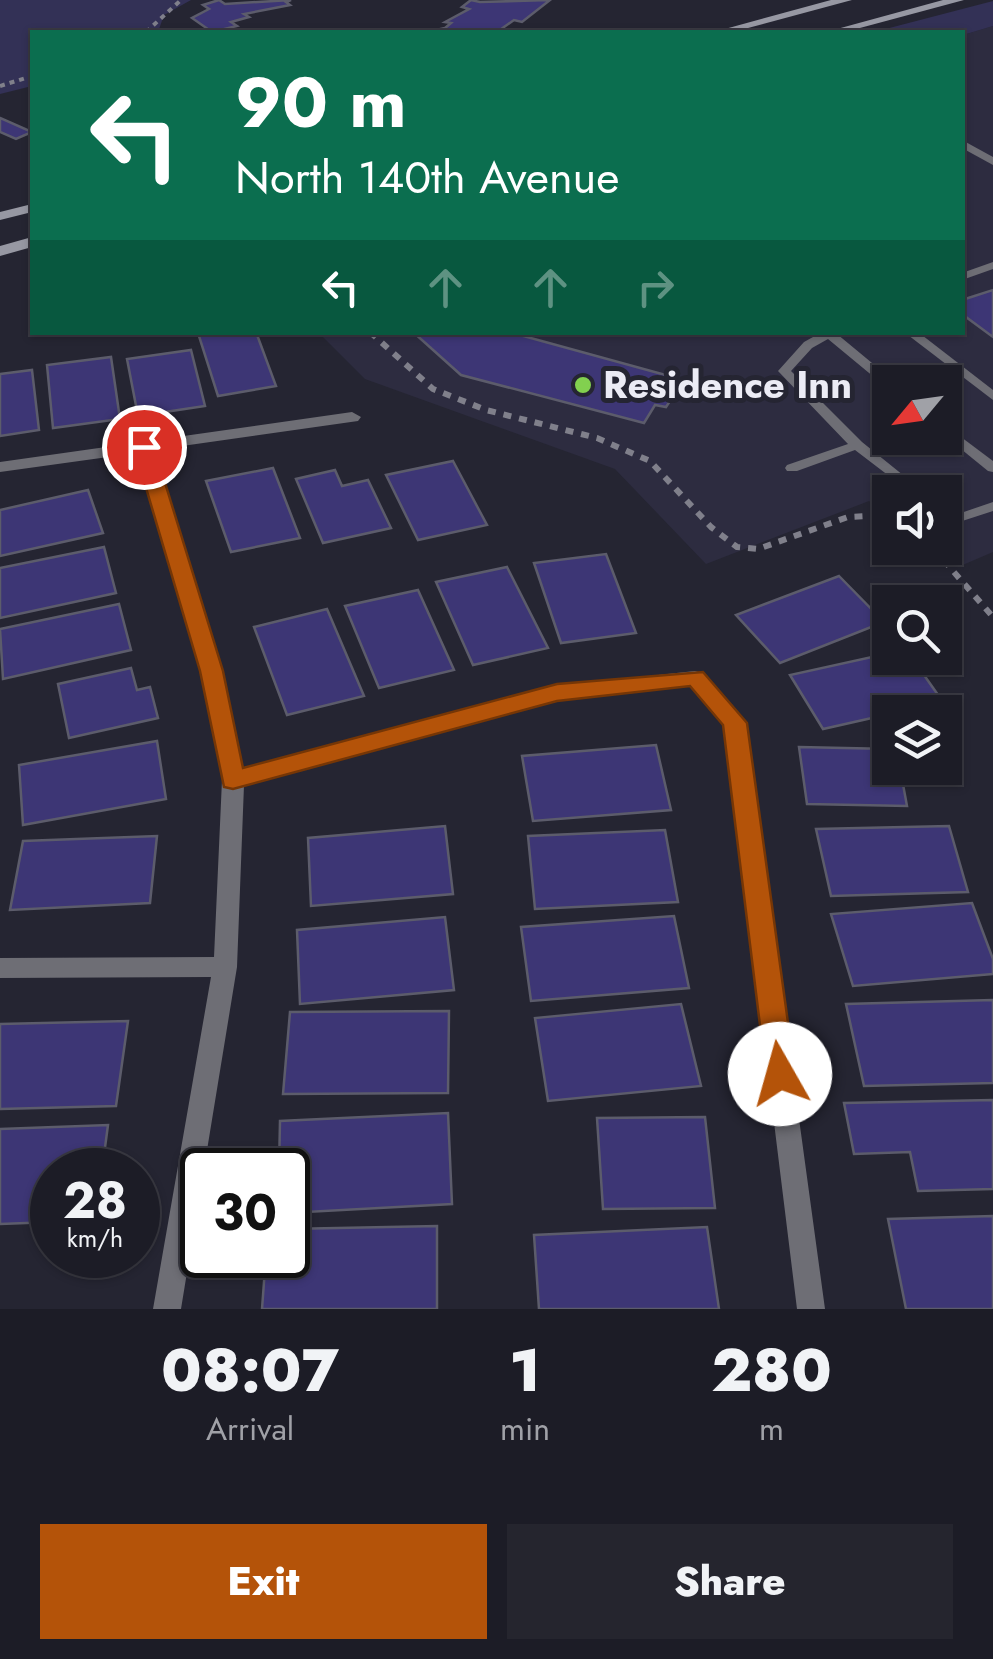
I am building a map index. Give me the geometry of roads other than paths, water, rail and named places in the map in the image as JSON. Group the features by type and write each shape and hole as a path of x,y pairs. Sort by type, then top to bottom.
{"main road":[{"path":"728,30 846,0"},
{"path":"840,30 958,0"},
{"path":"774,19 791,30"},
{"path":"0,216 30,208"},
{"path":"0,251 30,243"}],"street":[{"path":"0,467 352,417"},
{"path":"144,447 211,671 233,780 225,968 167,1309"},
{"path":"233,780 557,693 695,678 735,723 811,1309"},
{"path":"0,968 225,968"}],"lane":[{"path":"965,144 993,162"},
{"path":"965,276 993,265"},
{"path":"827,335 808,344 784,371 857,445 896,475"},
{"path":"833,335 872,368"},
{"path":"914,335 993,396"},
{"path":"962,443 993,468"},
{"path":"792,468 857,445"},
{"path":"962,517 993,506"}],"place":[{"name":"Residence Inn","path":"583,385"}]}
